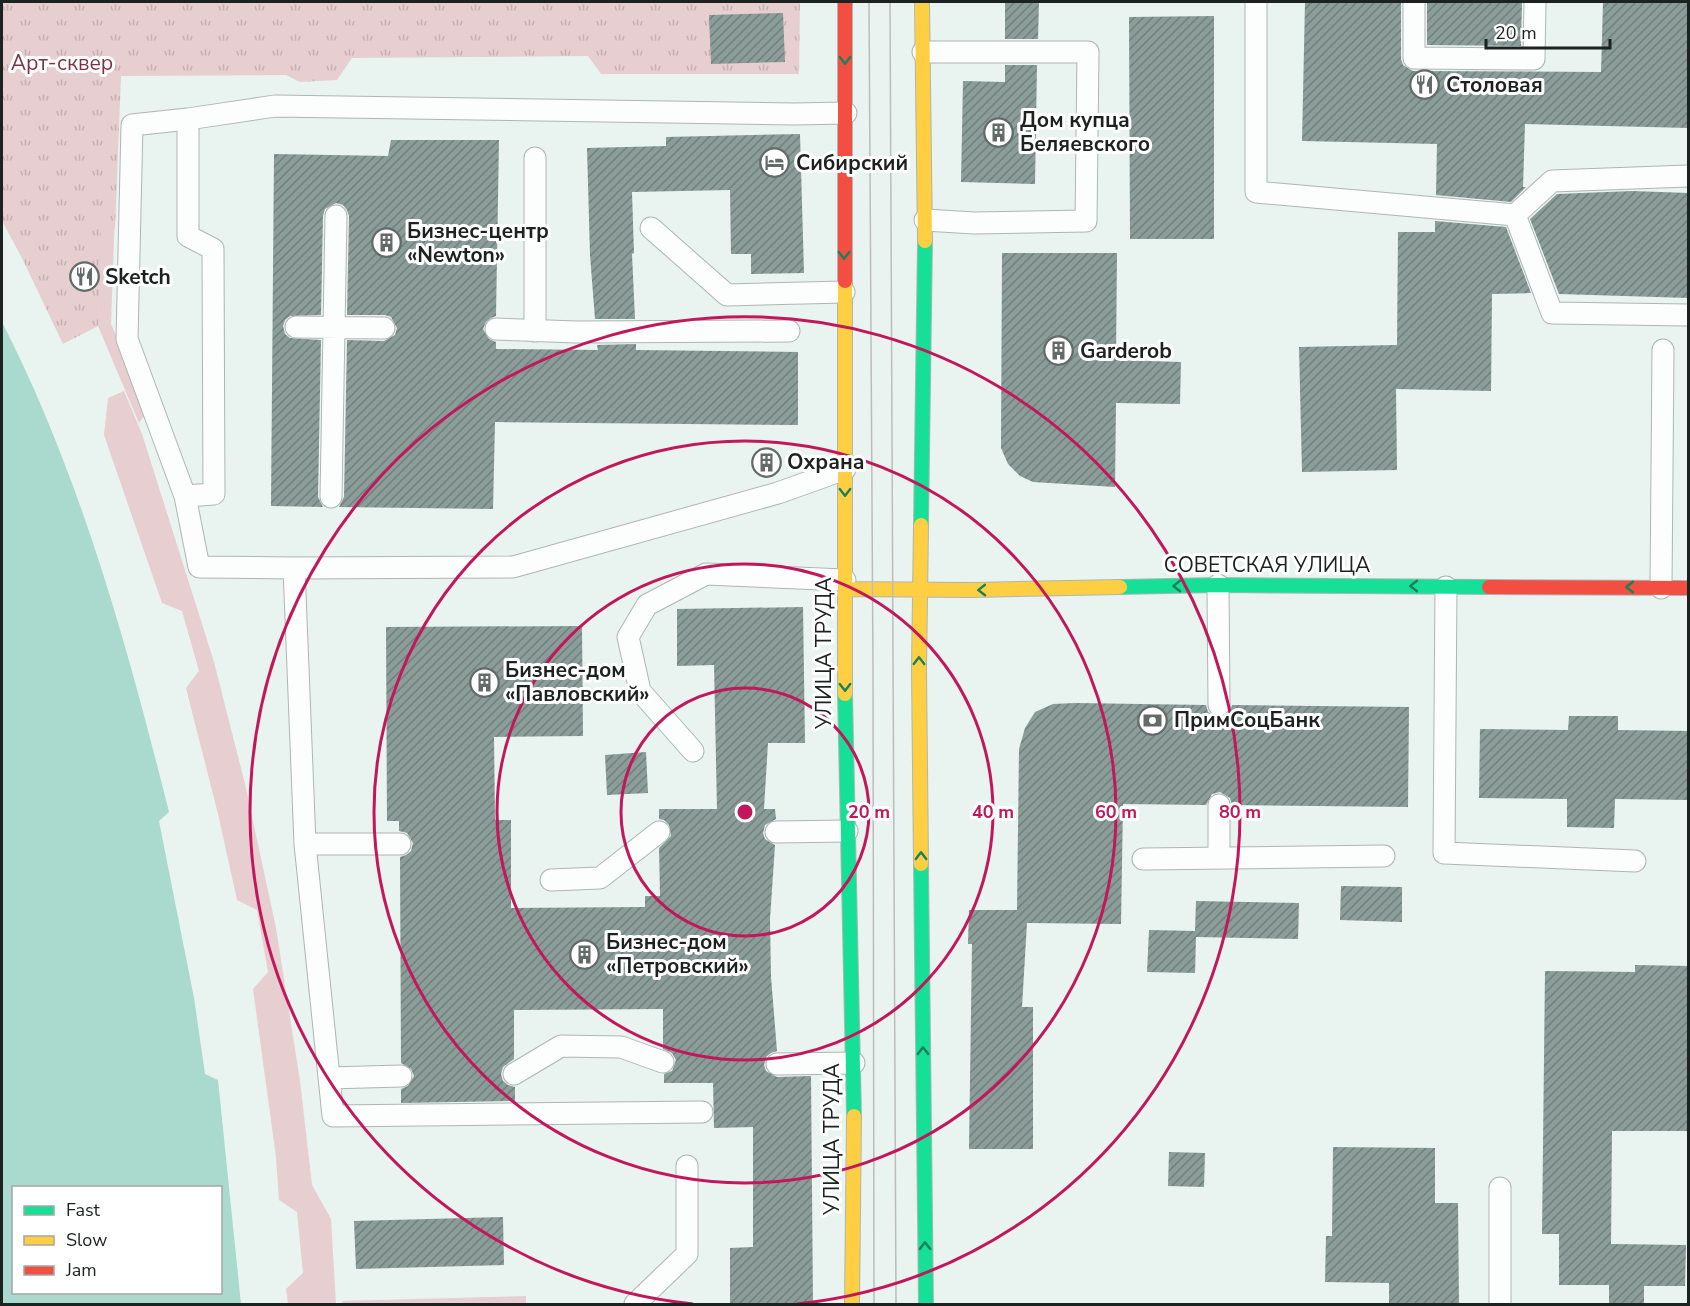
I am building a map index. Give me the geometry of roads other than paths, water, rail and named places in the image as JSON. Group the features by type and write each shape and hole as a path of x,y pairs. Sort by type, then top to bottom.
{"main road":[{"name":"УЛИЦА ТРУДА","path":"845,2 847,831 854,1063 852,1305"},
{"path":"922,2 925,220 919,590 926,1305"},
{"name":"СОВЕТСКАЯ УЛИЦА","path":"845,585 919,590 1218,585 1689,588"}],"lane":[{"path":"1256,2 1256,192 1515,215 1552,181 1689,176"},
{"path":"1414,2 1414,58 1524,59 1534,59 1535,2"},
{"path":"923,52 1088,52 1086,220 974,223 925,220"},
{"path":"845,469 777,493 513,567 199,567 185,496 127,339 132,125 275,106 770,114 846,113"},
{"path":"185,496 214,494 213,249 188,236 188,119"},
{"path":"535,158 535,331"},
{"path":"1515,215 1552,313 1689,315"},
{"path":"332,497 336,216"},
{"path":"651,228 727,295 844,292"},
{"path":"296,327 384,328"},
{"path":"496,329 789,331"},
{"path":"1661,588 1664,350"},
{"path":"294,568 305,844 333,1116 702,1112"},
{"path":"693,751 640,690 628,637 647,605 706,574 845,585"},
{"path":"1218,585 1219,705"},
{"path":"1446,587 1444,853 1635,861"},
{"path":"1219,805 1219,858"},
{"path":"776,832 847,831"},
{"path":"551,880 600,878 659,832"},
{"path":"305,844 400,844"},
{"path":"1143,860 1384,856"},
{"path":"514,1074 561,1046 621,1047 663,1062"},
{"path":"777,1064 854,1063"},
{"path":"329,1077 401,1076"},
{"path":"635,1305 687,1254 687,1166"},
{"path":"1500,1188 1500,1305"}],"tram line":[{"path":"869,2 874,1304"},
{"path":"890,2 896,1304"}],"place":[{"name":"Столовая","path":"1425,85"},
{"name":"Дом купца Беляевского","path":"999,132"},
{"name":"Сибирский","path":"775,163"},
{"name":"Бизнес-центр «Newton»","path":"386,243"},
{"name":"Sketch","path":"84,277"},
{"name":"Garderob","path":"1059,351"},
{"name":"Охрана","path":"766,462"},
{"name":"Бизнес-дом «Павловский»","path":"484,682"},
{"name":"ПримСоцБанк","path":"1153,720"},
{"name":"Бизнес-дом «Петровский»","path":"585,954"}],"park label":[{"name":"Арт-сквер","path":"62,63"}]}
